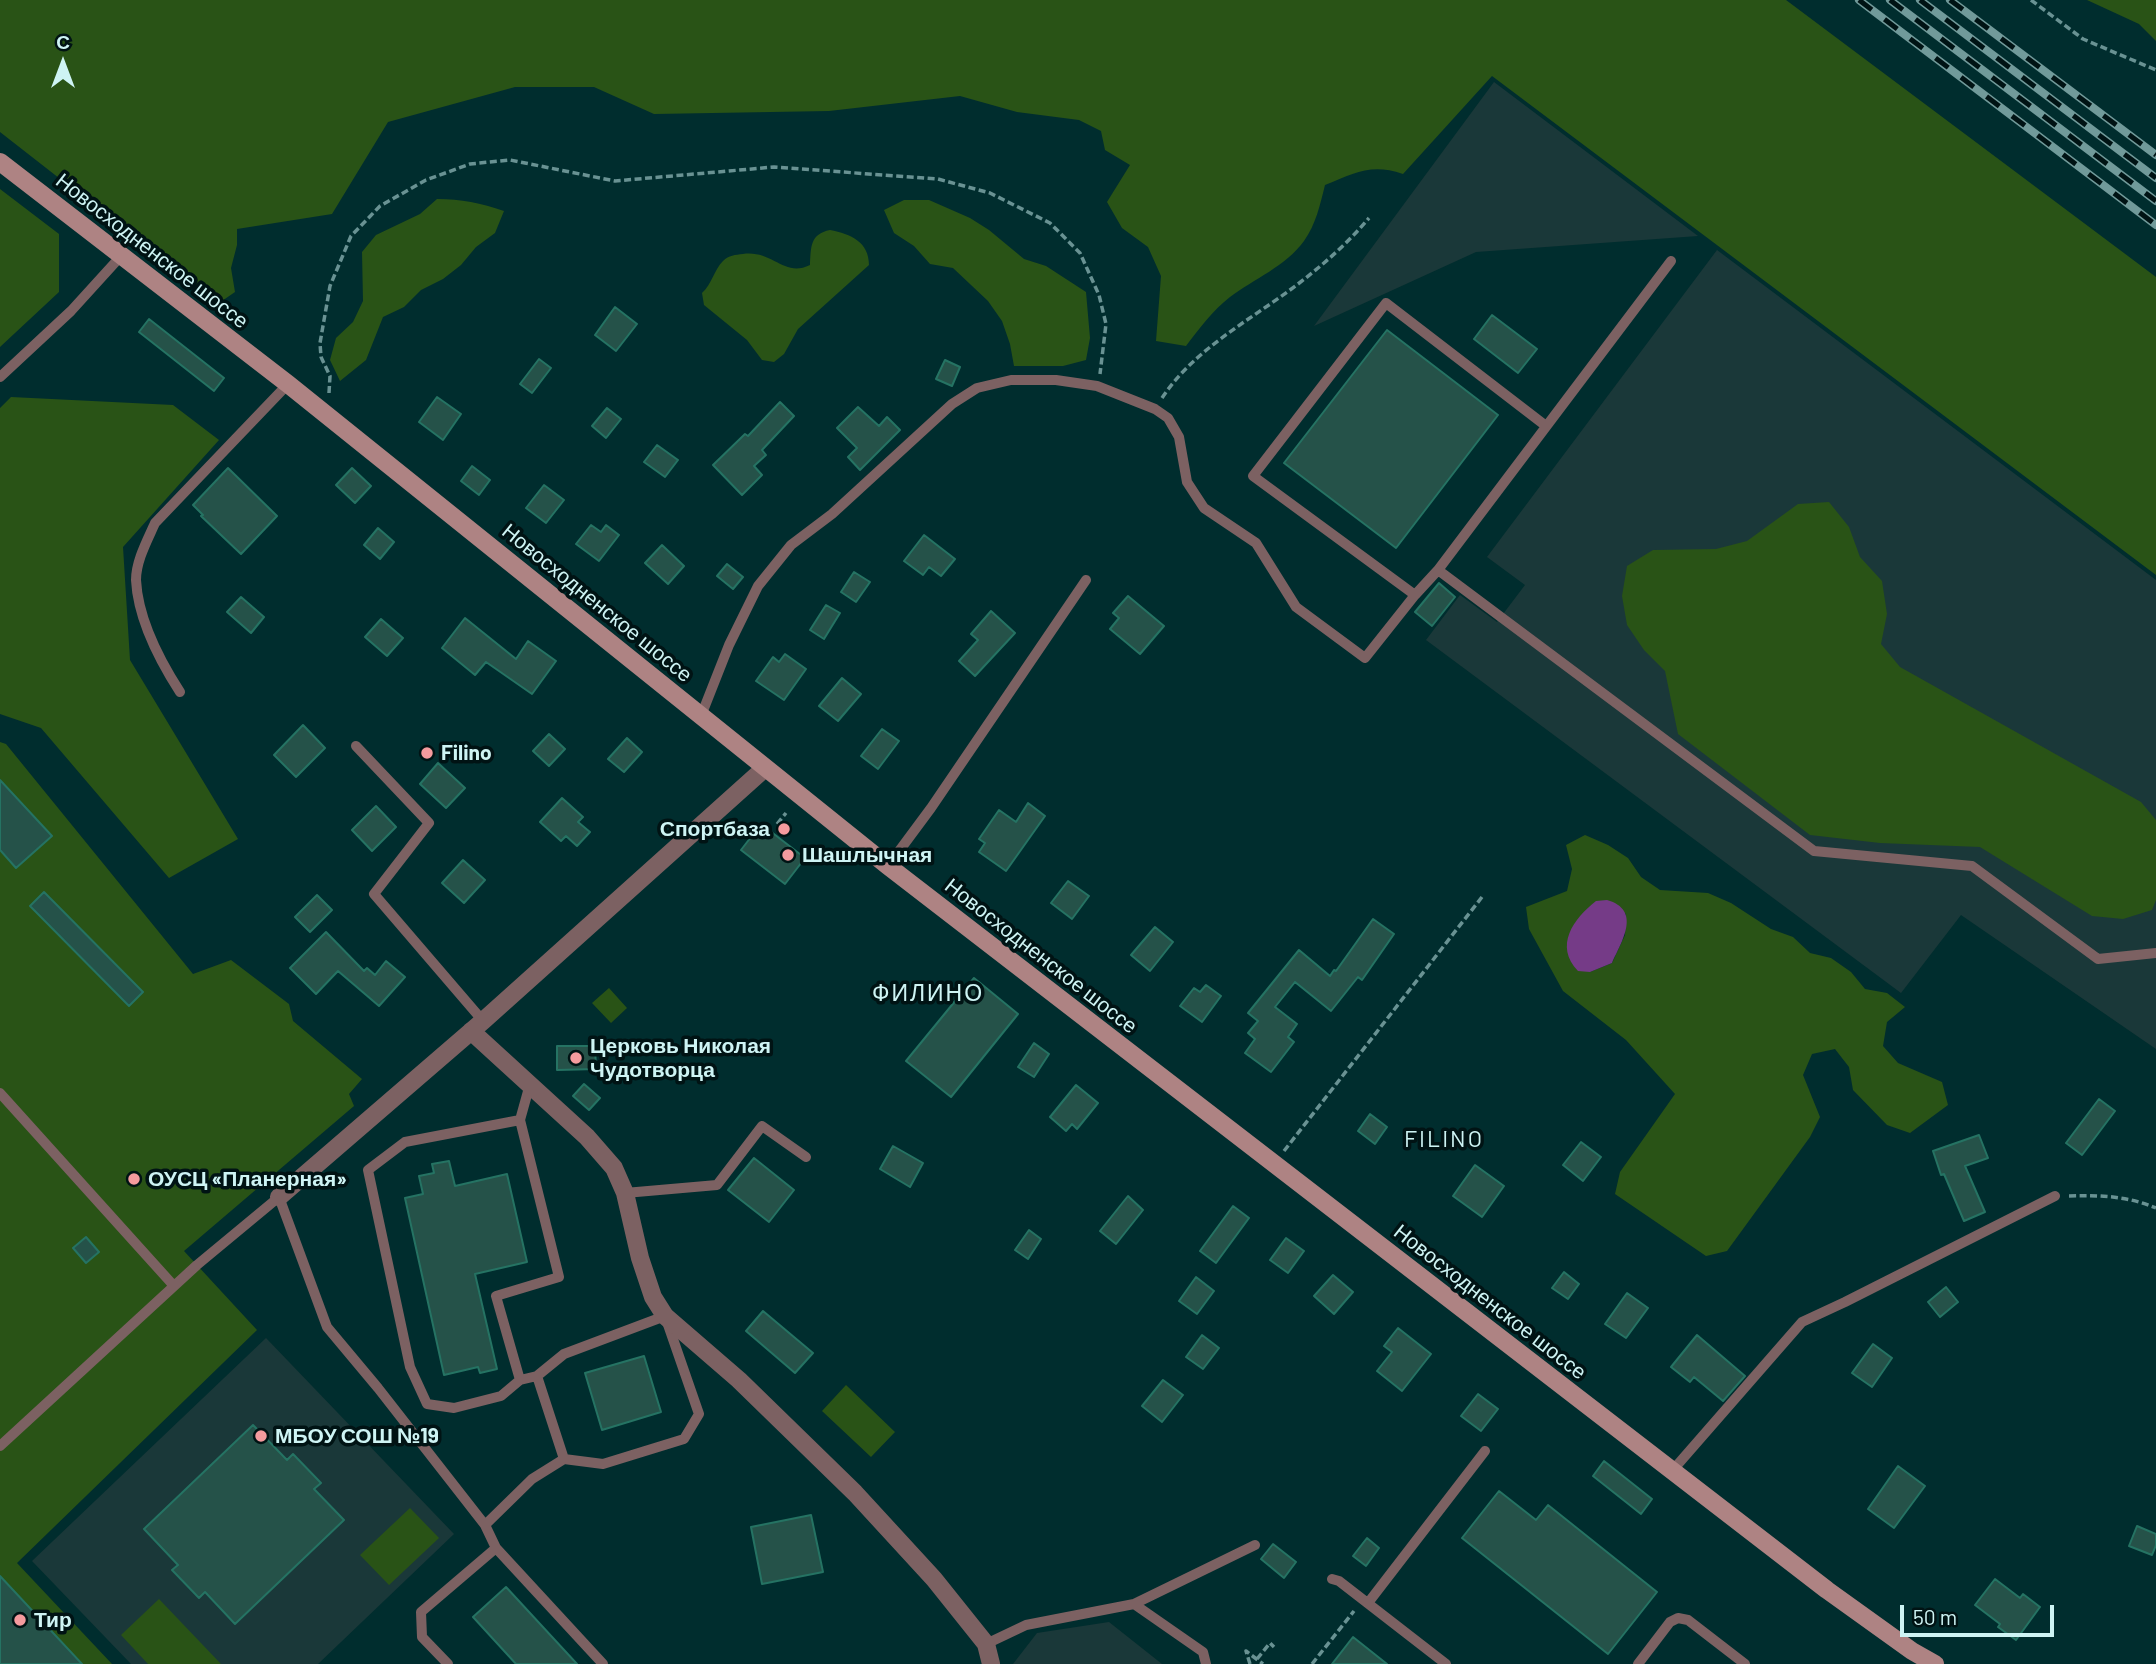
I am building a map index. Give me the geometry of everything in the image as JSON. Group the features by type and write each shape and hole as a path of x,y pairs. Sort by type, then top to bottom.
{"main road":[{"name":"Новосходненское шоссе","path":"0,162 288,384 888,866 1827,1590 1912,1651 1935,1664"}],"street":[{"path":"279,1197 477,1026 765,768"},
{"path":"477,1026 530,1084 587,1137 614,1168 625,1193 640,1258 653,1297 665,1316 739,1380 855,1493 934,1579 986,1644 992,1664"}],"lane":[{"path":"0,377 71,311 121,256"},
{"path":"701,716 729,645 758,586 791,545 832,514 952,404 977,388 1011,380 1056,380 1097,386 1155,409 1168,418 1179,437 1187,482 1204,508 1256,543 1296,607 1365,658 1437,570 1671,261"},
{"path":"1415,595 1253,476 1385,303 1546,426"},
{"path":"180,692 162,664 143,614 136,580 142,552 155,523 288,384"},
{"path":"1437,570 1814,851 1972,866 2098,959 2156,953"},
{"path":"888,866 1086,580"},
{"path":"356,746 429,822 374,894 477,1026"},
{"path":"520,1380 496,1296 559,1278 520,1120 530,1084"},
{"path":"0,1093 174,1286"},
{"path":"485,1525 532,1479 564,1459 603,1464 684,1439 699,1414 665,1316 564,1354 537,1376 520,1380 501,1396 454,1408 427,1404 410,1367 368,1170 405,1142 520,1120"},
{"path":"625,1193 717,1185 762,1126 806,1157"},
{"path":"1672,1471 1802,1322 2055,1196"},
{"path":"0,1446 174,1286 279,1197 327,1327 485,1525 496,1548 603,1664"},
{"path":"537,1376 564,1459"},
{"path":"1366,1601 1485,1451"},
{"path":"986,1644 1026,1625 1134,1605 1255,1545"},
{"path":"448,1664 422,1637 421,1612 496,1548"},
{"path":"1332,1578 1366,1601 1446,1664"},
{"path":"1134,1605 1203,1652 1206,1664"},
{"path":"1638,1664 1670,1622 1678,1618 1688,1620 1745,1664"}],"path":[{"path":"2031,0 2083,39 2156,70"},
{"path":"318,408 327,398 330,389 330,376 321,357 320,343 330,286 351,236 380,206 426,180 470,164 510,160 615,181 774,167 938,179 990,193 1050,223 1080,253 1099,295 1106,324 1097,386"},
{"path":"1155,409 1174,380 1218,340 1297,285 1348,243 1369,218"},
{"path":"777,824 786,813"},
{"path":"1283,1152 1482,897"},
{"path":"2055,1196 2104,1195 2139,1200 2156,1208"},
{"path":"1312,1664 1366,1601"},
{"path":"1256,1659 1270,1643 1274,1647"},
{"path":"1250,1664 1246,1651 1263,1664"}],"shaded area":[{"path":"1494,82 1698,236 1476,252 1314,326"},
{"path":"1717,250 2156,580 2156,1049 1961,915 1901,993 1426,640 1460,595 1497,622 1525,585 1487,557"},
{"path":"1607,900 1624,911 1627,919 1624,936 1612,963 1590,972 1578,971 1567,952 1569,933 1580,916 1596,901"},
{"name":"МБОУ СОШ №19","path":"266,1338 454,1534 318,1664 131,1664 32,1561"},
{"path":"1109,1622 1162,1664 1013,1664 1037,1633"}],"green space":[{"path":"0,0 1786,0 2156,277 2156,575 1492,76 1403,174 1372,169 1325,185 1312,228 1297,250 1224,302 1186,346 1156,341 1161,276 1148,247 1122,228 1107,202 1130,165 1105,150 1101,131 1079,120 1017,112 960,96 829,111 654,114 594,87 515,87 388,122 332,214 237,229 237,245 231,268 235,292 219,303 0,132"},
{"path":"2087,0 2156,0 2156,41 2139,24"},
{"path":"0,189 59,234 59,292 0,347"},
{"path":"437,199 471,202 504,211 495,233 476,247 461,265 443,279 421,290 404,307 383,317 366,360 340,381 330,360 336,338 353,322 363,301 362,252 376,235 420,214"},
{"path":"904,200 929,200 970,218 1024,259 1046,266 1086,292 1090,338 1086,360 1063,366 1014,366 1002,321 988,301 953,268 930,264 914,246 894,233 884,210"},
{"path":"830,230 857,240 866,250 869,265 798,329 784,354 774,362 762,360 747,340 704,305 702,293 720,265 732,256 753,254 793,268 810,265 811,247 815,238"},
{"path":"11,397 173,405 219,440 123,547 130,660 238,839 169,878 41,728 0,714 0,408"},
{"path":"1829,502 1849,527 1860,557 1882,581 1887,614 1881,644 1900,667 2141,802 2156,820 2156,900 2152,910 2123,919 2092,916 1980,847 1880,843 1810,835 1678,734 1665,671 1644,650 1627,625 1622,596 1627,566 1653,550 1716,549 1747,541 1798,504"},
{"name":"ОУСЦ «Планерная»","path":"0,742 6,744 193,974 231,960 289,1004 293,1021 362,1079 349,1094 354,1106 184,1251 257,1330 17,1563 112,1664 0,1664"},
{"path":"1585,835 1608,845 1628,858 1641,877 1660,890 1708,893 1731,903 1771,929 1793,937 1810,953 1831,958 1851,972 1865,989 1887,993 1905,1007 1887,1022 1883,1046 1898,1063 1942,1082 1948,1105 1910,1133 1887,1125 1853,1090 1849,1067 1835,1049 1812,1054 1803,1075 1820,1117 1810,1137 1727,1251 1706,1256 1615,1194 1620,1172 1675,1094 1626,1040 1563,991 1529,929 1526,907 1567,891 1572,869 1566,845","holes":["1626,913 1625,935 1612,963 1590,972"]},
{"path":"609,988 627,1008 611,1023 592,1003"},
{"path":"846,1385 895,1432 871,1457 822,1411"},
{"path":"410,1508 439,1538 389,1585 360,1555"},
{"path":"159,1599 221,1664 148,1664 121,1635"}],"building":[{"path":"615,307 637,324 616,351 595,335"},
{"path":"1492,315 1537,349 1518,373 1474,339"},
{"path":"149,319 224,378 214,391 139,332"},
{"path":"1387,330 1498,415 1396,548 1284,463"},
{"path":"539,359 551,368 532,393 520,384"},
{"path":"945,360 960,367 952,386 936,379"},
{"path":"437,397 461,414 443,440 419,422"},
{"path":"780,402 794,416 762,450 766,455 754,466 762,475 742,495 713,465 745,434 748,436"},
{"path":"858,407 879,426 887,417 900,430 860,470 848,457 857,448 837,428"},
{"path":"607,408 621,419 606,438 592,426"},
{"path":"657,445 678,460 665,477 644,462"},
{"path":"472,466 490,480 479,495 461,481"},
{"path":"228,468 277,516 241,554 193,505"},
{"path":"352,468 371,486 355,503 336,485"},
{"path":"544,485 564,500 546,523 526,508"},
{"path":"591,525 601,532 606,525 619,535 599,561 576,544"},
{"path":"378,528 394,542 380,559 364,545"},
{"path":"924,535 955,559 941,576 929,567 923,575 904,561"},
{"path":"662,545 684,566 668,584 645,563"},
{"path":"727,564 743,577 733,589 717,576"},
{"path":"854,572 870,582 856,602 841,592"},
{"path":"1439,583 1455,597 1432,626 1415,612"},
{"path":"1128,596 1164,626 1140,654 1110,629 1119,618 1113,613"},
{"path":"241,597 264,617 251,633 227,612"},
{"path":"826,605 840,613 824,639 810,630"},
{"path":"991,611 1015,633 975,676 959,661 978,640 971,634"},
{"path":"465,618 516,659 528,641 556,661 532,694 486,662 475,675 442,648"},
{"path":"381,619 403,638 387,656 365,637"},
{"path":"785,654 806,669 784,700 756,681 773,657 779,662"},
{"path":"842,678 861,694 838,721 819,706"},
{"path":"303,725 325,748 296,777 274,755"},
{"path":"882,729 899,741 878,769 861,756"},
{"path":"549,734 565,749 549,766 533,751"},
{"path":"627,738 642,752 624,772 608,759"},
{"path":"438,763 465,788 446,808 420,784"},
{"path":"0,780 52,836 16,868 0,850"},
{"path":"562,798 583,817 578,822 590,832 577,846 566,836 561,841 540,822"},
{"path":"1028,803 1045,816 1006,871 979,852 985,843 979,839 999,810 1016,822"},
{"path":"376,806 396,827 372,851 352,830"},
{"path":"761,824 805,858 785,884 741,850"},
{"path":"463,860 485,880 464,903 442,883"},
{"path":"1068,881 1089,896 1072,919 1051,903"},
{"path":"44,892 143,992 129,1006 30,906"},
{"path":"317,895 332,910 310,932 295,917"},
{"path":"1373,919 1394,934 1362,980 1358,977 1331,1011 1295,982 1275,1007 1297,1024 1288,1037 1294,1042 1271,1072 1245,1053 1255,1039 1248,1033 1258,1021 1248,1013 1299,950 1330,976"},
{"path":"1155,927 1173,942 1150,971 1131,955"},
{"path":"326,932 364,971 367,968 375,975 386,961 405,977 379,1006 338,971 316,994 290,968"},
{"path":"974,978 1018,1014 951,1097 906,1061"},
{"path":"1206,985 1221,996 1202,1022 1180,1006 1194,988 1200,992"},
{"path":"1034,1043 1049,1054 1034,1077 1018,1067"},
{"name":"Церковь Николая Чудотворца","path":"557,1046 595,1046 596,1069 557,1070"},
{"path":"584,1084 600,1098 589,1110 573,1096"},
{"path":"1076,1085 1098,1103 1077,1129 1072,1124 1066,1131 1050,1117"},
{"path":"2099,1099 2115,1111 2082,1155 2066,1143"},
{"path":"1370,1114 1387,1127 1375,1144 1358,1131"},
{"path":"1979,1135 1988,1158 1965,1166 1985,1212 1964,1221 1944,1174 1941,1175 1933,1151"},
{"path":"1581,1142 1601,1157 1583,1181 1563,1165"},
{"path":"893,1146 923,1163 910,1187 880,1169"},
{"path":"754,1158 794,1190 769,1222 728,1190"},
{"path":"449,1161 455,1186 507,1174 527,1262 475,1274 497,1369 480,1373 478,1367 444,1375 405,1198 423,1194 419,1176 434,1173 432,1164"},
{"path":"1475,1165 1504,1186 1482,1217 1453,1196"},
{"path":"1128,1196 1143,1210 1116,1244 1100,1231"},
{"path":"1233,1206 1249,1218 1216,1263 1200,1251"},
{"path":"1029,1230 1041,1239 1028,1259 1015,1250"},
{"path":"86,1237 99,1252 86,1263 73,1248"},
{"path":"1286,1238 1304,1251 1288,1273 1270,1260"},
{"path":"1564,1272 1579,1284 1568,1299 1552,1288"},
{"path":"1333,1275 1353,1292 1334,1314 1314,1296"},
{"path":"1196,1277 1214,1291 1197,1314 1179,1301"},
{"path":"1946,1287 1958,1302 1940,1317 1928,1302"},
{"path":"1627,1293 1648,1308 1626,1338 1605,1324"},
{"path":"763,1311 813,1353 795,1373 746,1331"},
{"path":"1398,1328 1431,1354 1402,1391 1377,1371 1392,1352 1384,1346"},
{"path":"1202,1335 1219,1348 1203,1369 1186,1357"},
{"path":"1697,1335 1745,1376 1723,1401 1694,1377 1690,1382 1671,1367"},
{"path":"1873,1344 1892,1358 1872,1387 1852,1373"},
{"path":"644,1356 661,1412 602,1430 585,1373"},
{"path":"1163,1380 1183,1395 1162,1422 1142,1406"},
{"path":"1478,1394 1498,1409 1481,1431 1461,1416"},
{"path":"253,1425 287,1460 293,1454 321,1483 314,1489 344,1520 235,1624 205,1592 199,1598 172,1570 178,1565 144,1529"},
{"path":"1604,1461 1652,1499 1641,1514 1593,1476"},
{"path":"1898,1466 1925,1486 1894,1528 1868,1509"},
{"path":"1499,1491 1536,1520 1548,1505 1657,1592 1608,1654 1462,1538"},
{"path":"811,1515 823,1572 762,1584 751,1527"},
{"path":"2137,1526 2156,1534 2152,1555 2129,1546"},
{"path":"1367,1538 1379,1548 1366,1566 1353,1556"},
{"path":"1273,1544 1296,1562 1284,1578 1261,1559"},
{"name":"Тир","path":"0,1576 82,1664 0,1664"},
{"path":"1995,1579 2020,1598 2023,1594 2040,1607 2016,1640 1975,1605"},
{"path":"506,1587 577,1664 516,1664 473,1617"},
{"path":"1353,1637 1387,1664 1332,1664"}],"railway":[{"path":"1859,0 2156,225"},
{"path":"1890,0 2156,201"},
{"path":"1920,0 2156,178"},
{"path":"1950,0 2156,155"}],"place":[{"name":"Filino","path":"427,753"},
{"name":"Спортбаза","path":"784,829"},
{"name":"Шашлычная","path":"788,855"},
{"name":"Церковь Николая Чудотворца","path":"576,1058"},
{"name":"ОУСЦ «Планерная»","path":"134,1179"},
{"name":"МБОУ СОШ №19","path":"261,1436"},
{"name":"Тир","path":"20,1620"}],"district":[{"name":"ФИЛИНО","path":"928,993"},
{"name":"FILINO","path":"1444,1139"}]}
